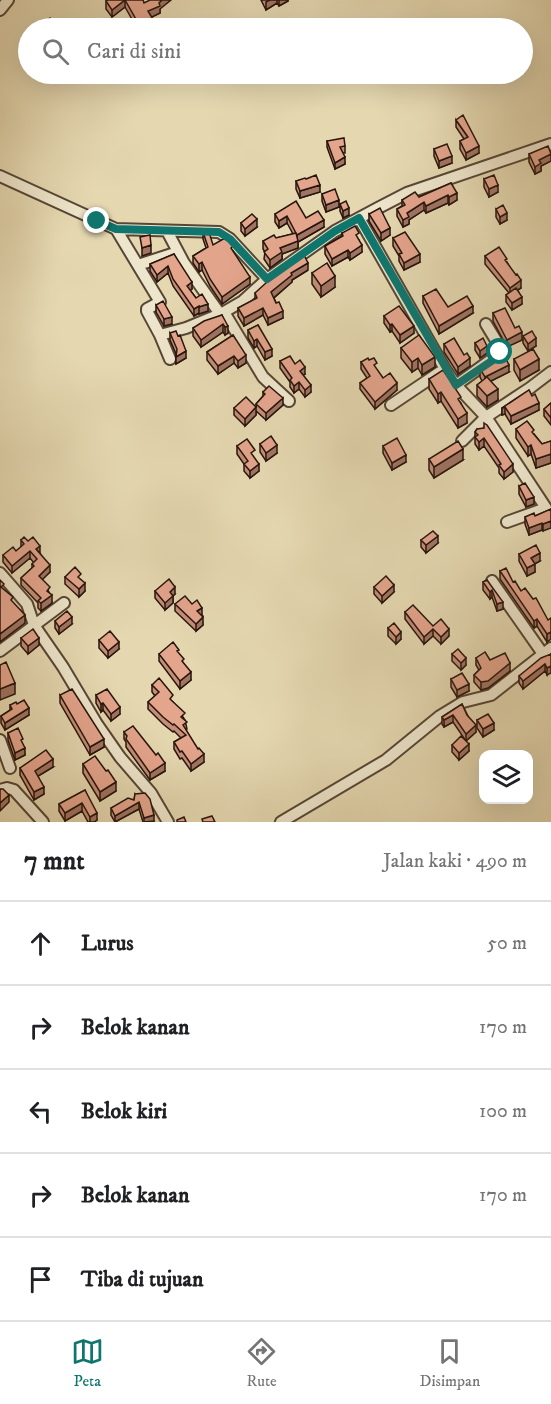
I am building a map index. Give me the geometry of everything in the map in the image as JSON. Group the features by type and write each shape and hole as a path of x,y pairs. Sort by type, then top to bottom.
{"street":[{"path":"0,10 8,0"},
{"path":"160,335 186,328 243,302 267,279 335,231 407,193 551,144"},
{"path":"0,176 116,229 205,231 225,235 267,279"},
{"path":"359,218 445,369 456,385 486,417 549,507 507,522"},
{"path":"116,229 160,302 147,311 170,359"},
{"path":"167,231 198,285 222,313 263,377 289,401"},
{"path":"138,265 178,252"},
{"path":"456,385 499,354 500,347 486,324"},
{"path":"391,405 445,369"},
{"path":"462,441 486,417 551,372"},
{"path":"0,573 27,604 34,626 63,667 97,724 120,757 151,792 168,822"},
{"path":"281,822 386,760 440,716 463,702 491,695 547,651 492,581"},
{"path":"0,651 64,603"},
{"path":"0,740 10,768"},
{"path":"0,790 7,788 14,790 43,822"}],"building":[{"path":"125,0 112,10 106,1"},
{"path":"125,0 143,0 144,3 150,0 162,0 159,3 160,6 148,11 152,18 135,18"},
{"path":"463,115 479,146 466,153 460,141 468,137 456,120"},
{"path":"344,138 345,146 340,147 345,157 335,163 327,141"},
{"path":"447,144 452,156 439,161 434,149"},
{"path":"548,146 551,154 539,160 541,163 535,167 529,154"},
{"path":"316,175 320,185 300,191 296,181"},
{"path":"494,175 498,185 489,189 484,179"},
{"path":"451,183 457,193 426,206 424,202 407,213 409,217 403,220 397,209 405,205 402,200 415,192 419,197"},
{"path":"335,189 339,200 326,205 322,194"},
{"path":"296,201 306,218 318,211 324,220 297,235 287,216 279,221 275,214"},
{"path":"346,201 349,208 343,211 340,204"},
{"path":"503,205 507,213 500,217 496,209"},
{"path":"380,208 390,228 381,233 369,214"},
{"path":"252,214 257,219 245,229 241,223"},
{"path":"355,226 359,233 356,235 362,245 350,253 348,250 332,259 325,246"},
{"path":"203,232 209,232 213,245 225,238 233,246 231,248 250,277 222,297 202,262 199,264 193,256 208,247"},
{"path":"405,232 420,254 404,263 399,254 402,253 393,238"},
{"path":"296,233 298,241 280,248 282,252 270,260 264,252 268,249 263,241 274,235 276,238"},
{"path":"150,235 151,245 142,248 140,237"},
{"path":"499,247 507,259 505,260 521,280 510,288 485,256"},
{"path":"174,254 192,282 187,286 196,298 202,294 208,304 194,309 173,279 168,266 157,275 150,264"},
{"path":"304,255 308,263 291,273 292,275 271,292 283,311 268,318 263,308 244,318 238,308 257,298 255,293 267,282"},
{"path":"327,263 335,276 321,286 312,273"},
{"path":"516,288 522,297 512,303 506,295"},
{"path":"436,289 448,307 467,296 473,306 439,326 423,296"},
{"path":"163,301 172,317 164,319 156,305"},
{"path":"399,306 414,326 400,335 384,316"},
{"path":"505,308 515,328 519,326 522,332 507,340 493,313"},
{"path":"222,315 228,326 225,327 223,324 201,340 193,328 204,321"},
{"path":"258,325 272,349 265,352 257,339 254,341 248,330"},
{"path":"176,331 186,351 176,357 177,349 170,333"},
{"path":"532,331 536,338 528,344 523,336"},
{"path":"233,335 246,355 238,361 234,356 218,366 207,352"},
{"path":"419,335 435,357 422,365 418,358 412,362 401,348"},
{"path":"454,338 464,355 467,353 470,358 458,367 444,344"},
{"path":"483,338 487,346 480,351 475,343"},
{"path":"533,349 539,359 520,370 514,359"},
{"path":"503,353 509,365 485,377 480,369"},
{"path":"290,356 295,364 300,360 305,367 300,371 311,385 305,390 299,382 294,386 290,380 292,378 280,361"},
{"path":"368,358 369,360 374,358 377,363 374,365 383,378 390,373 397,383 375,402 360,383 370,376 361,362"},
{"path":"443,370 461,397 458,399 467,413 458,419 441,392 438,394 429,379"},
{"path":"487,377 498,389 487,396 477,385"},
{"path":"269,386 283,398 266,413 256,404"},
{"path":"529,390 532,396 535,394 539,403 511,416 505,407 502,408"},
{"path":"246,397 256,407 245,419 234,408"},
{"path":"551,403 551,418 544,409"},
{"path":"527,421 534,430 532,432 542,444 551,441 551,454 536,459 531,445 528,447 516,429"},
{"path":"484,423 513,464 504,472 484,438 479,442 475,437 478,435 475,432 477,429 484,428"},
{"path":"271,436 277,445 266,453 260,444"},
{"path":"397,438 406,455 392,463 383,446"},
{"path":"247,439 255,450 251,453 259,464 250,471 244,464 248,461 237,446"},
{"path":"458,441 463,449 434,467 429,459"},
{"path":"525,483 534,497 526,500 519,486"},
{"path":"551,509 551,521 529,528 525,517 534,513 535,516"},
{"path":"433,531 438,536 426,545 421,540"},
{"path":"24,537 28,541 33,537 40,546 36,549 50,565 39,576 50,587 47,591 52,595 41,603 38,601 41,598 21,578 34,566 32,564 37,559 30,551 12,566 3,555 13,547 16,551 24,544 21,540"},
{"path":"536,545 540,553 531,558 535,564 527,568 519,554"},
{"path":"75,567 81,574 78,577 85,583 79,589 65,577"},
{"path":"506,568 521,591 525,588 533,599 536,598 548,620 551,618 551,632 547,634 537,619 534,621 500,571"},
{"path":"386,576 394,585 382,596 374,587"},
{"path":"169,579 175,587 170,592 173,596 165,603 155,591"},
{"path":"0,580 4,584 1,587 13,597 11,600 25,615 0,634"},
{"path":"487,580 503,602 497,604 492,590 490,592 483,582"},
{"path":"185,596 192,604 197,600 202,608 197,611 203,617 196,624 175,604"},
{"path":"413,605 433,626 441,619 449,629 441,637 433,629 424,637 405,612"},
{"path":"67,611 72,617 59,627 55,621"},
{"path":"394,623 401,632 396,637 388,628"},
{"path":"33,629 39,638 28,646 21,638"},
{"path":"110,631 119,642 108,651 99,640"},
{"path":"173,642 184,659 182,661 191,672 180,681 159,654"},
{"path":"458,649 466,658 461,663 452,654"},
{"path":"485,652 490,660 505,653 510,663 488,681 481,682 474,675 481,668 476,658"},
{"path":"551,654 551,666 547,668 545,664 523,681 519,676 541,658"},
{"path":"6,662 15,683 0,689 0,665"},
{"path":"462,673 469,684 457,690 451,679"},
{"path":"159,678 173,695 170,699 185,713 181,717 187,722 183,725 198,749 204,754 191,764 174,742 186,735 148,702 159,692 152,685"},
{"path":"72,689 104,739 90,747 60,695"},
{"path":"107,689 120,707 111,714 96,695"},
{"path":"24,700 29,708 5,723 1,716 12,709 10,705"},
{"path":"462,704 467,715 476,725 466,734 453,715 444,720 442,717"},
{"path":"488,714 494,723 483,729 477,720"},
{"path":"133,726 165,763 150,773 126,739 124,732"},
{"path":"18,728 25,748 15,753 8,733"},
{"path":"461,736 469,744 459,753 452,745"},
{"path":"46,750 53,759 35,771 44,787 34,792 20,768"},
{"path":"95,756 116,782 100,792 83,764"},
{"path":"0,789 9,795 0,803"},
{"path":"85,790 97,813 90,817 82,803 65,813 59,804"},
{"path":"145,793 150,799 154,815 144,818 139,802 115,816 111,808 128,798 134,800 135,794"},
{"path":"212,816 215,822 203,822 202,819"},
{"path":"184,817 186,822 177,822 177,820"}],"route":[{"path":"97,221 116,229 219,232 230,239 267,279 335,231 359,218 456,385 496,358 500,352"}]}
